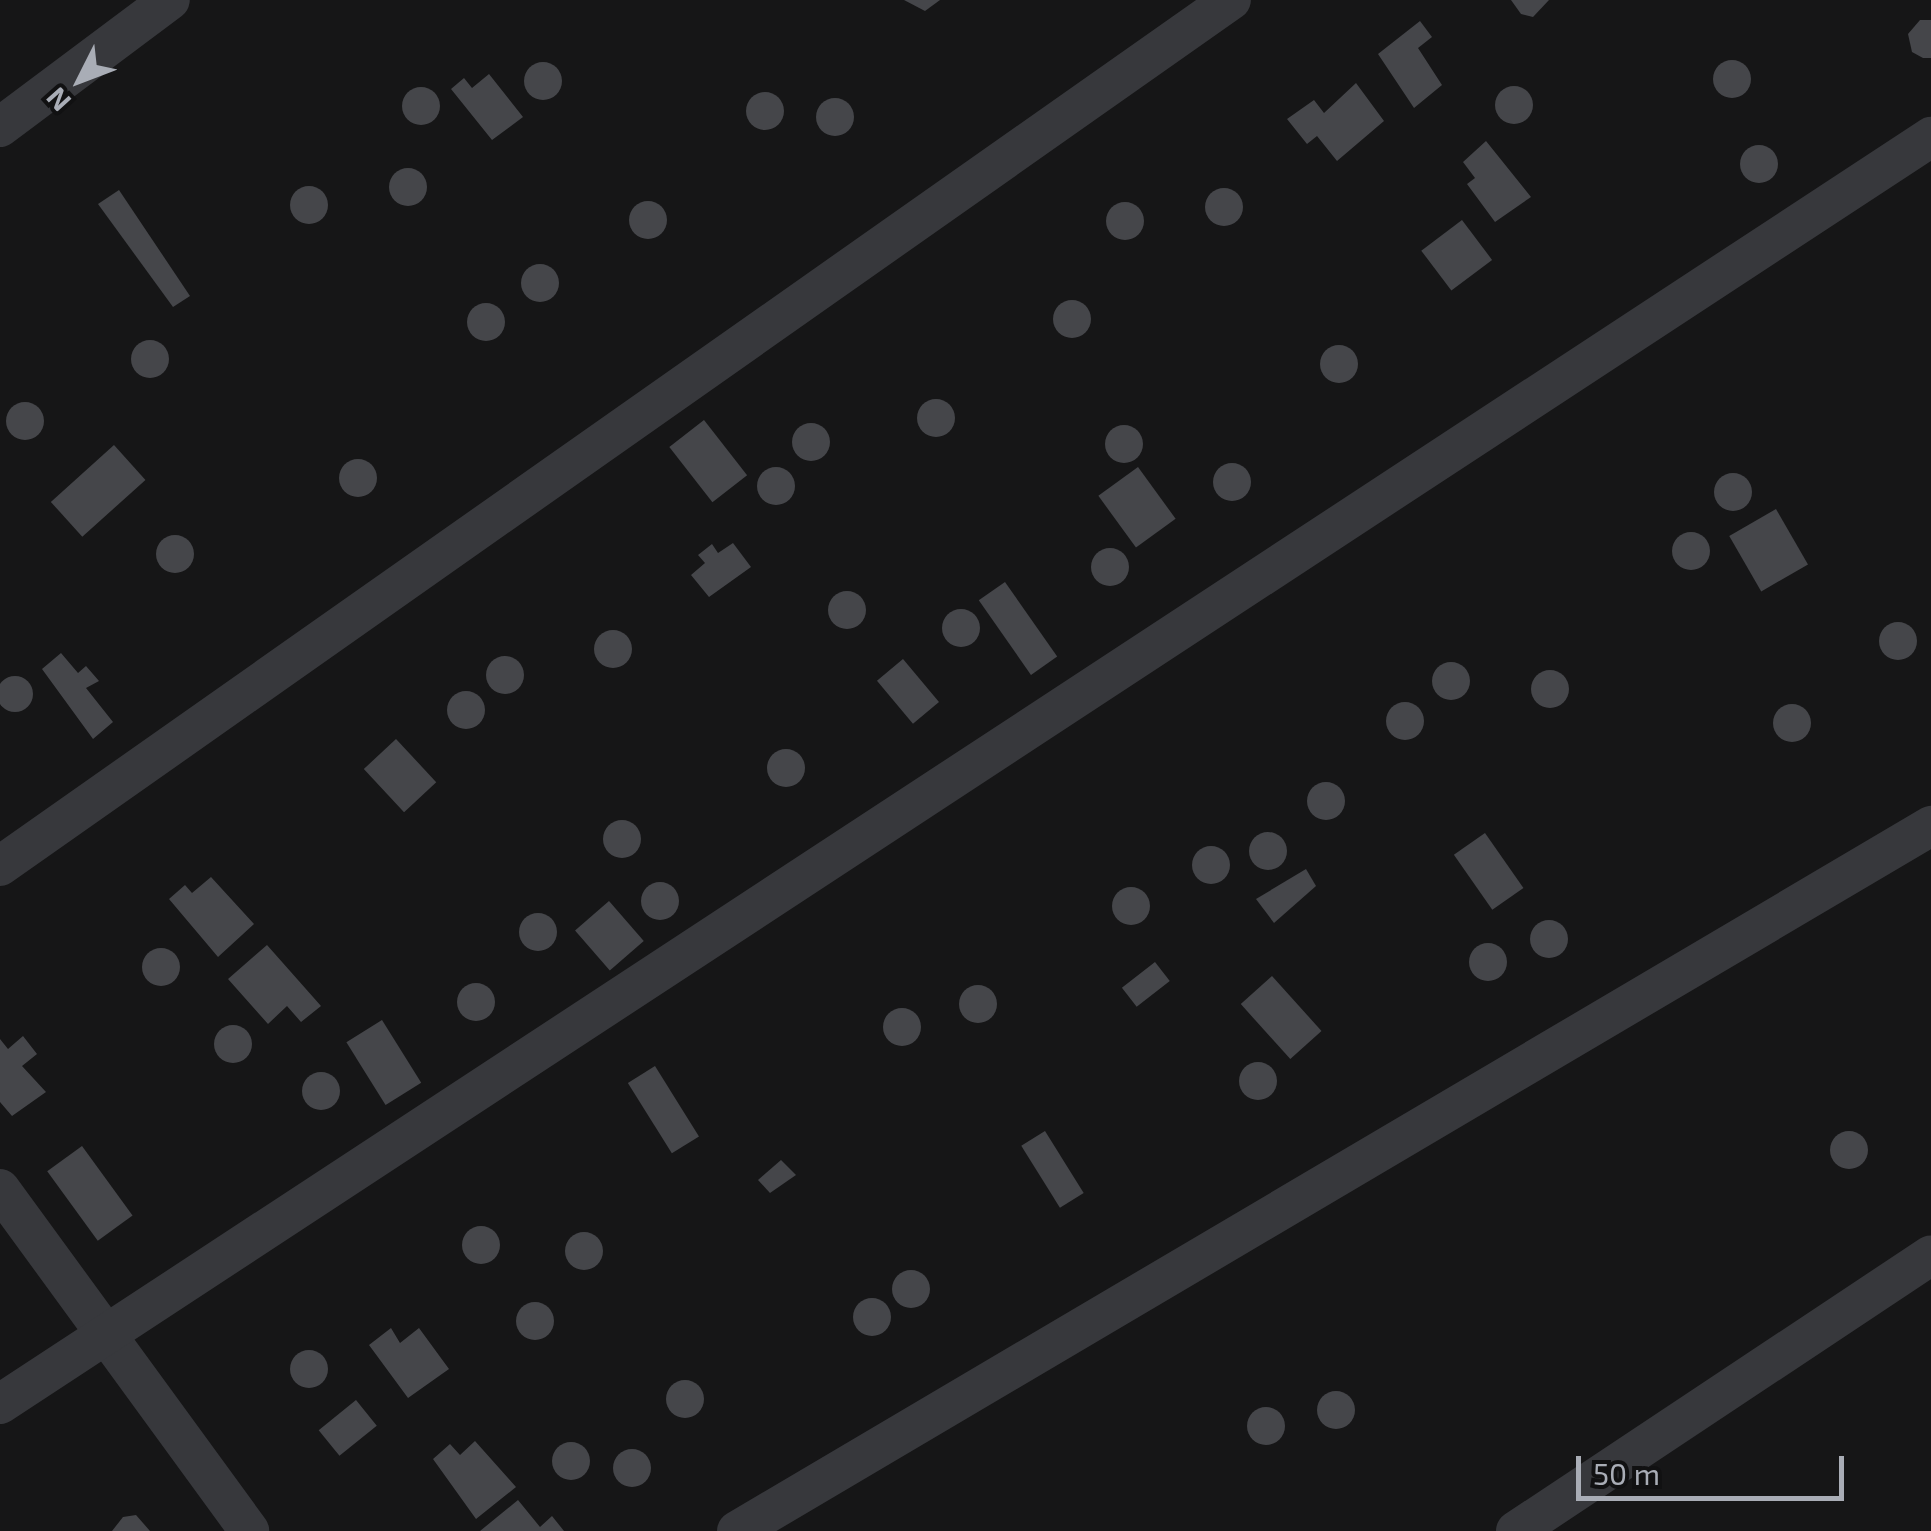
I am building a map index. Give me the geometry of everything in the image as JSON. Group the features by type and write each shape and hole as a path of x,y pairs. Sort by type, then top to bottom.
{"street":[{"path":"0,128 170,0"},
{"path":"0,866 1231,0"},
{"path":"0,1404 103,1332 1931,137"},
{"path":"737,1531 1931,826"},
{"path":"0,1190 250,1531"},
{"path":"1516,1531 1931,1255"}],"building":[{"path":"904,0 940,0 925,11"},
{"path":"1511,0 1549,0 1533,17 1521,14"},
{"path":"1920,20 1931,20 1931,58 1923,58 1912,52 1908,34"},
{"path":"1420,21 1432,37 1418,48 1442,85 1414,108 1378,54"},
{"path":"1732,60 1746,65 1751,79 1746,93 1732,98 1718,93 1713,79 1718,65"},
{"path":"543,62 557,67 562,81 557,95 543,100 529,95 524,81 529,67"},
{"path":"489,74 523,117 492,140 451,89 464,78 472,88"},
{"path":"1356,83 1384,121 1337,161 1317,136 1307,144 1287,119 1314,100 1324,113"},
{"path":"1514,86 1528,91 1533,105 1528,119 1514,124 1500,119 1495,105 1500,91"},
{"path":"421,87 435,92 440,106 435,120 421,125 407,120 402,106 407,92"},
{"path":"765,92 779,97 784,111 779,125 765,130 751,125 746,111 751,97"},
{"path":"835,98 849,103 854,117 849,131 835,136 821,131 816,117 821,103"},
{"path":"1486,141 1531,197 1495,222 1467,184 1475,178 1463,162"},
{"path":"1759,145 1773,150 1778,164 1773,178 1759,183 1745,178 1740,164 1745,150"},
{"path":"408,168 422,173 427,187 422,201 408,206 394,201 389,187 394,173"},
{"path":"309,186 323,191 328,205 323,219 309,224 295,219 290,205 295,191"},
{"path":"1224,188 1238,193 1243,207 1238,221 1224,226 1210,221 1205,207 1210,193"},
{"path":"119,190 190,296 173,307 98,204"},
{"path":"648,201 662,206 667,220 662,234 648,239 634,234 629,220 634,206"},
{"path":"1125,202 1139,207 1144,221 1139,235 1125,240 1111,235 1106,221 1111,207"},
{"path":"1462,220 1492,260 1451,291 1421,251"},
{"path":"540,264 554,269 559,283 554,297 540,302 526,297 521,283 526,269"},
{"path":"1072,300 1086,305 1091,319 1086,333 1072,338 1058,333 1053,319 1058,305"},
{"path":"486,303 500,308 505,322 500,336 486,341 472,336 467,322 472,308"},
{"path":"150,340 164,345 169,359 164,373 150,378 136,373 131,359 136,345"},
{"path":"1339,345 1353,350 1358,364 1353,378 1339,383 1325,378 1320,364 1325,350"},
{"path":"936,399 950,404 955,418 950,432 936,437 922,432 917,418 922,404"},
{"path":"25,402 39,407 44,421 39,435 25,440 11,435 6,421 11,407"},
{"path":"704,420 747,475 712,502 669,447"},
{"path":"811,423 825,428 830,442 825,456 811,461 797,456 792,442 797,428"},
{"path":"1124,425 1138,430 1143,444 1138,458 1124,463 1110,458 1105,444 1110,430"},
{"path":"114,445 145,480 82,537 51,502"},
{"path":"358,459 372,464 377,478 372,492 358,497 344,492 339,478 344,464"},
{"path":"1232,463 1246,468 1251,482 1246,496 1232,501 1218,496 1213,482 1218,468"},
{"path":"776,467 790,472 795,486 790,500 776,505 762,500 757,486 762,472"},
{"path":"1138,467 1176,519 1136,548 1098,496"},
{"path":"1733,473 1747,478 1752,492 1747,506 1733,511 1719,506 1714,492 1719,478"},
{"path":"1776,509 1808,564 1761,591 1729,536"},
{"path":"1691,532 1705,537 1710,551 1705,565 1691,570 1677,565 1672,551 1677,537"},
{"path":"175,535 189,540 194,554 189,568 175,573 161,568 156,554 161,540"},
{"path":"733,543 751,567 709,597 691,575 705,563 698,555 712,544 718,553"},
{"path":"1110,548 1124,553 1129,567 1124,581 1110,586 1096,581 1091,567 1096,553"},
{"path":"1005,582 1057,657 1031,675 979,600"},
{"path":"847,591 861,596 866,610 861,624 847,629 833,624 828,610 833,596"},
{"path":"961,609 975,614 980,628 975,642 961,647 947,642 942,628 947,614"},
{"path":"1898,622 1912,627 1917,641 1912,655 1898,660 1884,655 1879,641 1884,627"},
{"path":"613,630 627,635 632,649 627,663 613,668 599,663 594,649 599,635"},
{"path":"61,653 78,673 86,666 99,681 86,688 113,722 93,739 42,669"},
{"path":"505,656 519,661 524,675 519,689 505,694 491,689 486,675 491,661"},
{"path":"903,659 939,702 913,724 877,681"},
{"path":"1451,662 1465,667 1470,681 1465,695 1451,700 1437,695 1432,681 1437,667"},
{"path":"1550,670 1564,675 1569,689 1564,703 1550,708 1536,703 1531,689 1536,675"},
{"path":"15,676 28,681 33,694 28,707 15,712 2,707 -3,694 2,681"},
{"path":"466,691 480,696 485,710 480,724 466,729 452,724 447,710 452,696"},
{"path":"1405,702 1419,707 1424,721 1419,735 1405,740 1391,735 1386,721 1391,707"},
{"path":"1792,704 1806,709 1811,723 1806,737 1792,742 1778,737 1773,723 1778,709"},
{"path":"396,739 436,782 404,812 364,769"},
{"path":"786,749 800,754 805,768 800,782 786,787 772,782 767,768 772,754"},
{"path":"1326,782 1340,787 1345,801 1340,815 1326,820 1312,815 1307,801 1312,787"},
{"path":"622,820 636,825 641,839 636,853 622,858 608,853 603,839 608,825"},
{"path":"1268,832 1282,837 1287,851 1282,865 1268,870 1254,865 1249,851 1254,837"},
{"path":"1485,833 1523,888 1492,910 1454,855"},
{"path":"1211,846 1225,851 1230,865 1225,879 1211,884 1197,879 1192,865 1197,851"},
{"path":"1306,869 1316,886 1274,923 1256,899"},
{"path":"211,877 254,924 218,957 169,899 185,885 192,893"},
{"path":"660,882 674,887 679,901 674,915 660,920 646,915 641,901 646,887"},
{"path":"1131,887 1145,892 1150,906 1145,920 1131,925 1117,920 1112,906 1117,892"},
{"path":"609,901 644,941 610,971 575,931"},
{"path":"538,913 552,918 557,932 552,946 538,951 524,946 519,932 524,918"},
{"path":"1549,920 1563,925 1568,939 1563,953 1549,958 1535,953 1530,939 1535,925"},
{"path":"1488,943 1502,948 1507,962 1502,976 1488,981 1474,976 1469,962 1474,948"},
{"path":"267,945 321,1006 301,1022 287,1006 268,1024 228,979"},
{"path":"161,948 175,953 180,967 175,981 161,986 147,981 142,967 147,953"},
{"path":"1155,962 1170,981 1137,1007 1122,988"},
{"path":"1272,976 1322,1031 1290,1059 1241,1004"},
{"path":"476,983 490,988 495,1002 490,1016 476,1021 462,1016 457,1002 462,988"},
{"path":"978,985 992,990 997,1004 992,1018 978,1023 964,1018 959,1004 964,990"},
{"path":"902,1008 916,1013 921,1027 916,1041 902,1046 888,1041 883,1027 888,1013"},
{"path":"382,1020 421,1083 386,1105 346,1042"},
{"path":"233,1025 247,1030 252,1044 247,1058 233,1063 219,1058 214,1044 219,1030"},
{"path":"23,1036 37,1054 22,1066 46,1092 12,1116 0,1102 0,1039 8,1049"},
{"path":"1258,1062 1272,1067 1277,1081 1272,1095 1258,1100 1244,1095 1239,1081 1244,1067"},
{"path":"655,1066 699,1136 672,1153 628,1083"},
{"path":"321,1072 335,1077 340,1091 335,1105 321,1110 307,1105 302,1091 307,1077"},
{"path":"1045,1131 1084,1193 1060,1208 1021,1146"},
{"path":"1849,1131 1863,1136 1868,1150 1863,1164 1849,1169 1835,1164 1830,1150 1835,1136"},
{"path":"82,1146 133,1216 98,1241 47,1171"},
{"path":"781,1160 796,1175 770,1193 758,1180"},
{"path":"481,1226 495,1231 500,1245 495,1259 481,1264 467,1259 462,1245 467,1231"},
{"path":"584,1232 598,1237 603,1251 598,1265 584,1270 570,1265 565,1251 570,1237"},
{"path":"911,1270 925,1275 930,1289 925,1303 911,1308 897,1303 892,1289 897,1275"},
{"path":"872,1298 886,1303 891,1317 886,1331 872,1336 858,1331 853,1317 858,1303"},
{"path":"535,1302 549,1307 554,1321 549,1335 535,1340 521,1335 516,1321 521,1307"},
{"path":"391,1328 400,1343 419,1328 449,1369 408,1398 369,1345"},
{"path":"309,1350 323,1355 328,1369 323,1383 309,1388 295,1383 290,1369 295,1355"},
{"path":"685,1380 699,1385 704,1399 699,1413 685,1418 671,1413 666,1399 671,1385"},
{"path":"1336,1391 1350,1396 1355,1410 1350,1424 1336,1429 1322,1424 1317,1410 1322,1396"},
{"path":"356,1400 377,1426 339,1456 319,1430"},
{"path":"1266,1407 1280,1412 1285,1426 1280,1440 1266,1445 1252,1440 1247,1426 1252,1412"},
{"path":"475,1441 516,1487 476,1519 433,1459 450,1444 460,1455"},
{"path":"571,1442 585,1447 590,1461 585,1475 571,1480 557,1475 552,1461 557,1447"},
{"path":"632,1449 646,1454 651,1468 646,1482 632,1487 618,1482 613,1468 618,1454"},
{"path":"518,1500 540,1527 552,1516 564,1531 480,1531"},
{"path":"136,1515 150,1531 112,1531 123,1517"}]}
